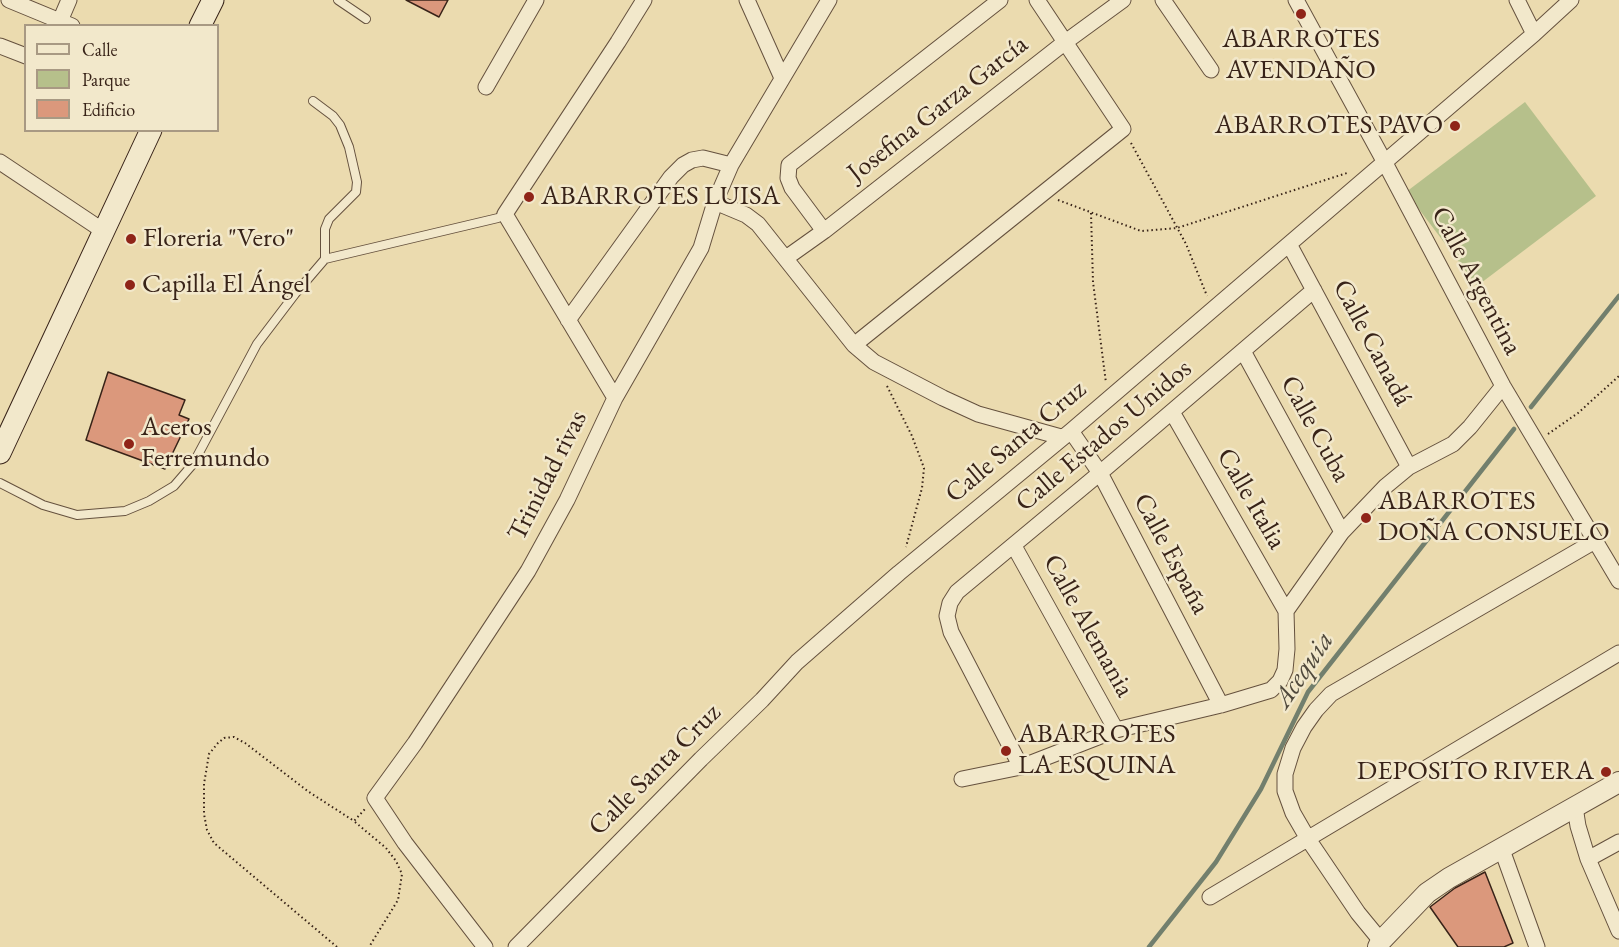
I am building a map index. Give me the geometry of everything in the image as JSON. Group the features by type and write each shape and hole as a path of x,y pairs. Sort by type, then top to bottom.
{"main road":[{"path":"202,24 213,0"},
{"path":"0,453 150,132"}],"street":[{"path":"9,0 69,24 69,0"},
{"path":"486,87 536,0"},
{"path":"615,398 505,214 644,0"},
{"path":"747,0 782,78"},
{"name":"Trinidad rivas","path":"375,798 434,714 528,571 567,500 615,398 701,248 730,165 830,0"},
{"path":"824,231 792,188 788,178 789,165 1000,0"},
{"path":"854,345 1123,129 1037,0"},
{"name":"Josefina Garza García","path":"786,258 1123,0"},
{"path":"1163,0 1211,70"},
{"name":"Calle Argentina","path":"1296,0 1503,386 1619,581"},
{"path":"1517,0 1534,34"},
{"name":"Calle Santa Cruz","path":"516,947 797,662 899,573 1212,310 1571,0"},
{"path":"0,46 24,55"},
{"path":"568,320 671,177 683,165 703,158 730,165"},
{"path":"0,162 105,232"},
{"path":"716,202 746,215 758,224 854,345 874,362 978,414 1066,434"},
{"name":"Calle Canadá","path":"1289,244 1409,467"},
{"name":"Calle Estados Unidos","path":"1022,766 951,633 948,616 950,603 957,592 1314,290"},
{"name":"Calle Cuba","path":"1243,351 1342,532"},
{"name":"Calle Italia","path":"1286,611 1342,532 1386,486 1409,467 1453,444 1503,386"},
{"name":"Calle Italia","path":"1172,412 1286,611 1287,649 1285,670 1280,681 1271,690 1262,694 1221,705"},
{"name":"Calle España","path":"1066,434 1100,473 1221,705"},
{"path":"1595,541 1331,694 1304,727 1293,748 1286,774 1285,791 1293,813 1308,839 1379,944 1427,893 1501,847 1619,782"},
{"name":"Calle Alemania","path":"1014,546 1116,730"},
{"path":"1210,897 1619,653"},
{"path":"962,779 1022,766 1116,730 1221,705"},
{"path":"375,798 405,843 484,947"},
{"path":"1575,807 1588,859 1619,931"},
{"path":"1588,859 1619,842"},
{"path":"1501,847 1537,947"}],"lane":[{"path":"338,0 366,19"},
{"path":"313,101 340,124 349,147 357,182 356,192 329,219 325,229 325,259"},
{"path":"0,483 43,505 77,514 125,511 149,501 174,486 193,464 257,344 325,259 498,218 505,214"}],"path":[{"path":"1123,129 1186,244 1212,310"},
{"path":"1042,194 1141,231 1176,228 1351,172"},
{"path":"1091,213 1093,282 1109,398"},
{"path":"874,362 912,436 924,468 922,488 899,573"},
{"path":"1536,442 1578,413 1619,376"},
{"path":"337,947 214,843 207,830 204,814 204,784 209,754 224,738 234,737 245,743 309,792 354,821 386,848 396,861 402,874 398,900 369,947"},
{"path":"354,821 375,798"}],"green space":[{"path":"1525,102 1596,196 1477,286 1406,192"}],"building":[{"path":"406,0 448,0 439,17"},
{"path":"108,372 185,400 179,415 189,419 165,469 86,440"},
{"path":"1485,872 1513,943 1504,947 1458,947 1430,907 1455,888"}],"waterway":[{"name":"Acequia","path":"1531,407 1619,296"},
{"name":"Acequia","path":"1149,947 1216,862 1261,789 1308,692 1514,429"}],"place":[{"name":"ABARROTES AVENDAÑO","path":"1301,14"},
{"name":"ABARROTES PAVO","path":"1455,126"},
{"name":"ABARROTES LUISA","path":"529,197"},
{"name":"Floreria \"Vero\"","path":"131,239"},
{"name":"Capilla El Ángel","path":"130,285"},
{"name":"Aceros Ferremundo","path":"129,444"},
{"name":"ABARROTES DOÑA CONSUELO","path":"1366,518"},
{"name":"ABARROTES LA ESQUINA","path":"1006,751"},
{"name":"DEPOSITO RIVERA","path":"1606,772"}]}
